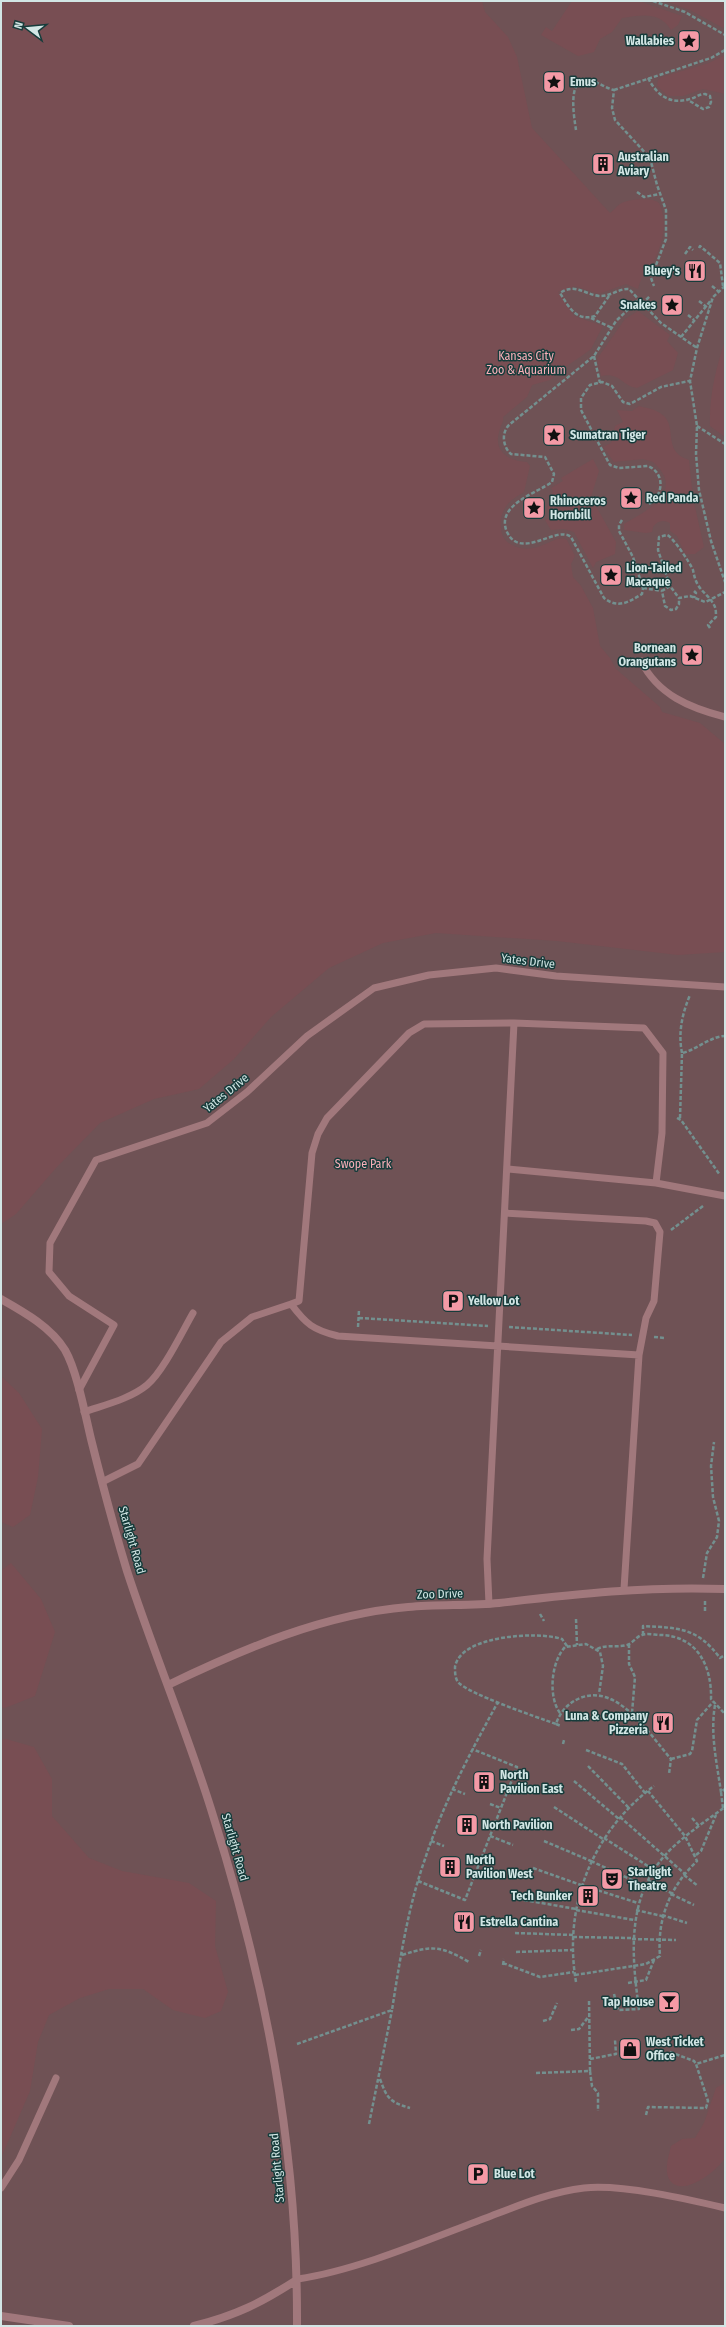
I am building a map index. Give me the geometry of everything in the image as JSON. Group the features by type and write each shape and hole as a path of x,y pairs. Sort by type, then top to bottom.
{"street":[{"path":"1,1300 35,1318 64,1349 79,1390"},
{"name":"Starlight Road","path":"79,1390 102,1482 128,1572 211,1808 256,1970 274,2052 285,2123 298,2279 297,2326"},
{"name":"Zoo Drive","path":"168,1685 272,1639 347,1616 408,1606 489,1604 624,1589 725,1589"},
{"path":"194,2326 223,2319 260,2304 298,2279"},
{"path":"1,2316 69,2326"}],"lane":[{"path":"641,661 649,676 670,696 698,710 725,717"},
{"name":"Yates Drive","path":"79,1390 114,1325 69,1296 48,1272 50,1243 96,1160 207,1123 247,1092 307,1036 374,988 429,975 496,968 556,976 725,987"},
{"path":"489,1604 487,1559 514,1023"},
{"path":"102,1482 138,1464 221,1342 252,1317 299,1301 312,1153 318,1134 327,1118 409,1033 424,1024 514,1023 644,1028 663,1053 662,1132 656,1183"},
{"path":"507,1169 656,1183 725,1196"},
{"path":"504,1214 646,1221 655,1224 660,1232 654,1301 646,1318 639,1355 624,1589"},
{"path":"291,1304 306,1323 324,1333 338,1336 639,1355"},
{"path":"84,1412 125,1396 147,1385 167,1359 193,1313"},
{"path":"1,2188 19,2160 56,2078"},
{"path":"298,2279 321,2276 390,2253 548,2195 585,2188 647,2193 725,2208"}],"path":[{"path":"653,1 685,12 725,35"},
{"path":"576,130 574,90 578,82 592,80 614,90 711,58 725,50"},
{"path":"648,78 661,97 671,100 688,100 705,94 710,96 711,102 709,107 703,110 688,100"},
{"path":"614,90 612,108 615,120 650,158 667,215 667,233 663,249 651,275 651,283 654,286"},
{"path":"637,192 644,197 660,194"},
{"path":"681,337 718,290 724,286 720,264 700,246 699,248"},
{"path":"684,254 690,247 693,250"},
{"path":"712,286 718,290"},
{"path":"612,328 590,318 578,316 573,313 560,293 573,288 597,296 610,296 629,289 638,300 662,323 697,348"},
{"path":"590,318 595,316 610,296"},
{"path":"642,304 650,296"},
{"path":"713,297 697,348 690,381 697,426 696,454 699,490 713,546 725,582"},
{"path":"622,520 619,525 619,531 633,557 643,588 642,594 626,603 619,604 610,602 600,593 570,536 562,534 539,542 528,543 512,538 506,528 507,516 512,506 550,483 554,474 545,457 520,456 508,451 505,445 505,429 594,356 621,314 638,300"},
{"path":"699,301 709,309"},
{"path":"688,315 694,320"},
{"path":"594,356 600,383"},
{"path":"649,504 657,497 661,489 657,474 648,466 618,468 610,465 581,410 581,398 586,389 595,383 600,383 612,386 623,402 627,404 661,387 690,381"},
{"path":"697,426 725,444"},
{"path":"662,591 662,599 669,609 677,608 679,598 670,586 658,547 657,541 662,534 672,537 692,571 698,586 715,606 716,613 714,620 708,625 710,628"},
{"path":"643,588 662,591 666,590 670,586"},
{"path":"694,591 696,593 694,598"},
{"path":"679,598 689,596 704,602 725,592"},
{"path":"691,994 685,1008 680,1028 682,1053 678,1118 720,1175"},
{"path":"682,1053 691,1051 719,1037 725,1036"},
{"path":"675,1227 703,1206"},
{"path":"358,1329 359,1310"},
{"path":"359,1318 489,1326"},
{"path":"509,1327 635,1335"},
{"path":"653,1337 665,1338"},
{"path":"702,1578 707,1553 717,1537 719,1521 713,1497 711,1466 714,1442"},
{"path":"705,1601 705,1612"},
{"path":"540,1614 544,1621"},
{"path":"576,1620 577,1645"},
{"path":"642,1635 643,1626 683,1629 706,1641 720,1658 725,1655"},
{"path":"561,1726 498,1702 462,1685 456,1680 455,1671 457,1658 467,1650 487,1641 536,1635 562,1639 566,1646"},
{"path":"597,1649 604,1646 629,1644 642,1635 676,1637 693,1646 707,1666 711,1678 713,1702 725,1714"},
{"path":"560,1713 554,1704 553,1678 560,1653 566,1646 586,1644 597,1649 602,1654 603,1661 599,1694"},
{"path":"629,1644 629,1664 635,1677 632,1714"},
{"path":"556,1724 560,1713 567,1706 579,1699 599,1694 632,1714 671,1759 669,1774"},
{"path":"369,2124 380,2077 402,1955 418,1881 431,1841 452,1789 498,1702"},
{"path":"671,1759 692,1751 697,1720 713,1702"},
{"path":"614,1994 618,2010 639,2009 632,1938 636,1910 645,1886 654,1870 665,1856 685,1836 724,1807 714,1739 715,1705"},
{"path":"563,1744 564,1740"},
{"path":"418,1881 465,1900 517,1767 472,1749"},
{"path":"575,1975 646,1964 660,1956 659,1940 662,1916 671,1893 684,1874 697,1861 696,1855 685,1836 622,1764 586,1751"},
{"path":"588,1766 629,1808"},
{"path":"574,1781 665,1856 698,1886"},
{"path":"576,1982 574,1972 573,1936 581,1885 591,1861 619,1818 654,1786"},
{"path":"452,1789 465,1794"},
{"path":"721,1792 725,1789"},
{"path":"490,1804 501,1808"},
{"path":"554,1807 654,1870"},
{"path":"696,1855 701,1851 716,1813"},
{"path":"692,1818 698,1826"},
{"path":"490,1836 513,1845"},
{"path":"431,1841 444,1846"},
{"path":"544,1841 645,1886"},
{"path":"468,1856 480,1861"},
{"path":"534,1868 638,1903"},
{"path":"648,1880 694,1905"},
{"path":"518,1899 634,1920"},
{"path":"636,1910 687,1922"},
{"path":"515,1933 676,1940"},
{"path":"402,1955 418,1950 436,1947 448,1951 469,1962"},
{"path":"479,1956 481,1950"},
{"path":"516,1952 573,1950"},
{"path":"504,1959 503,1964 540,1977 574,1972"},
{"path":"628,1983 646,1980 654,1959"},
{"path":"589,1999 590,2071 592,2086 598,2093 598,2111"},
{"path":"543,2021 550,2019 557,2003"},
{"path":"296,2044 392,2010"},
{"path":"571,2030 579,2029 589,2015"},
{"path":"590,2059 616,2054 616,2040"},
{"path":"646,2115 648,2108 706,2108 708,2101 696,2064 694,2061 670,2052"},
{"path":"696,2064 725,2054"},
{"path":"536,2073 590,2071"},
{"path":"380,2077 387,2097 391,2101 410,2108"}],"green space":[{"name":"Swope Park","path":"1,1 725,1 725,2326 1,2326"},
{"name":"Kansas City Zoo & Aquarium","path":"1,1 482,1 485,12 508,37 517,57 532,128 610,213 623,202 646,199 659,203 664,218 663,235 655,259 642,278 638,289 626,284 599,294 575,286 558,292 574,316 603,326 591,349 565,367 550,380 532,385 527,397 503,417 503,422 500,427 498,437 500,449 508,457 514,460 527,462 530,466 524,492 508,504 501,516 501,525 505,540 512,545 521,548 529,549 562,538 567,540 575,556 571,564 573,577 581,586 593,608 600,646 610,658 616,669 660,707 662,712 700,723 725,744 725,952 678,955 557,941 436,933 383,943 329,968 271,1017 234,1059 199,1089 154,1099 100,1123 56,1168 16,1214 1,1224"},
{"path":"572,1 639,1 682,16 678,25 671,30 667,24 656,17 643,15 622,18 612,32 600,39 594,52 578,56 541,35 546,27 552,31"},
{"path":"664,1 725,1 725,29 690,10"},
{"path":"725,55 725,94 703,89 683,96 668,96 657,86 658,80 662,77 709,63"},
{"path":"638,311 670,335 667,341 678,353 673,370 637,388 628,385 613,376 601,376 597,359 625,319"},
{"path":"725,340 725,437 710,426 710,415 714,382"},
{"path":"639,406 655,410 666,418 669,424 672,444 675,451 680,456 689,460 693,498 704,547 695,554 685,554 677,536 670,531 670,523 660,521 653,527 652,532 646,533 624,530 624,524 652,506 660,499 665,491 666,482 662,472 653,462 643,459 614,462 603,447 611,443 615,426 623,422 617,410 632,411"},
{"path":"593,459 599,471 591,497 616,542 615,554 596,562 593,568 574,532 564,529 551,530 545,520 551,517 547,508 553,491 551,488 563,481 561,478"},
{"path":"1,1376 19,1393 42,1429 38,1477 30,1515 13,1527 1,1522"},
{"path":"11,1563 41,1599 55,1632 35,1696 5,1708 1,1707 1,1571"},
{"path":"6,1739 34,1747 52,1779 52,1816 89,1858 122,1871 189,1883 216,1901 215,1946 228,1992 221,2011 205,2018 173,2010 143,1989 109,1989 80,1998 49,2015 38,2042 30,2091 1,2158 1,1740"},
{"path":"725,2083 725,2158 715,2169 699,2181 690,2185 675,2185 669,2179 667,2171 667,2162 671,2146 682,2139 695,2138 704,2123 716,2088"}],"place":[{"name":"Wallabies","path":"689,41"},
{"name":"Emus","path":"554,82"},
{"name":"Australian Aviary","path":"603,164"},
{"name":"Bluey's","path":"695,271"},
{"name":"Snakes","path":"672,305"},
{"name":"Sumatran Tiger","path":"554,435"},
{"name":"Red Panda","path":"631,498"},
{"name":"Rhinoceros Hornbill","path":"534,508"},
{"name":"Lion-Tailed Macaque","path":"611,575"},
{"name":"Bornean Orangutans","path":"692,655"},
{"name":"Yellow Lot","path":"453,1301"},
{"name":"Luna & Company Pizzeria","path":"663,1723"},
{"name":"North Pavilion East","path":"484,1782"},
{"name":"North Pavilion","path":"467,1825"},
{"name":"North Pavilion West","path":"450,1867"},
{"name":"Starlight Theatre","path":"612,1879"},
{"name":"Tech Bunker","path":"588,1896"},
{"name":"Estrella Cantina","path":"464,1922"},
{"name":"Tap House","path":"669,2002"},
{"name":"West Ticket Office","path":"630,2049"},
{"name":"Blue Lot","path":"478,2174"}]}
